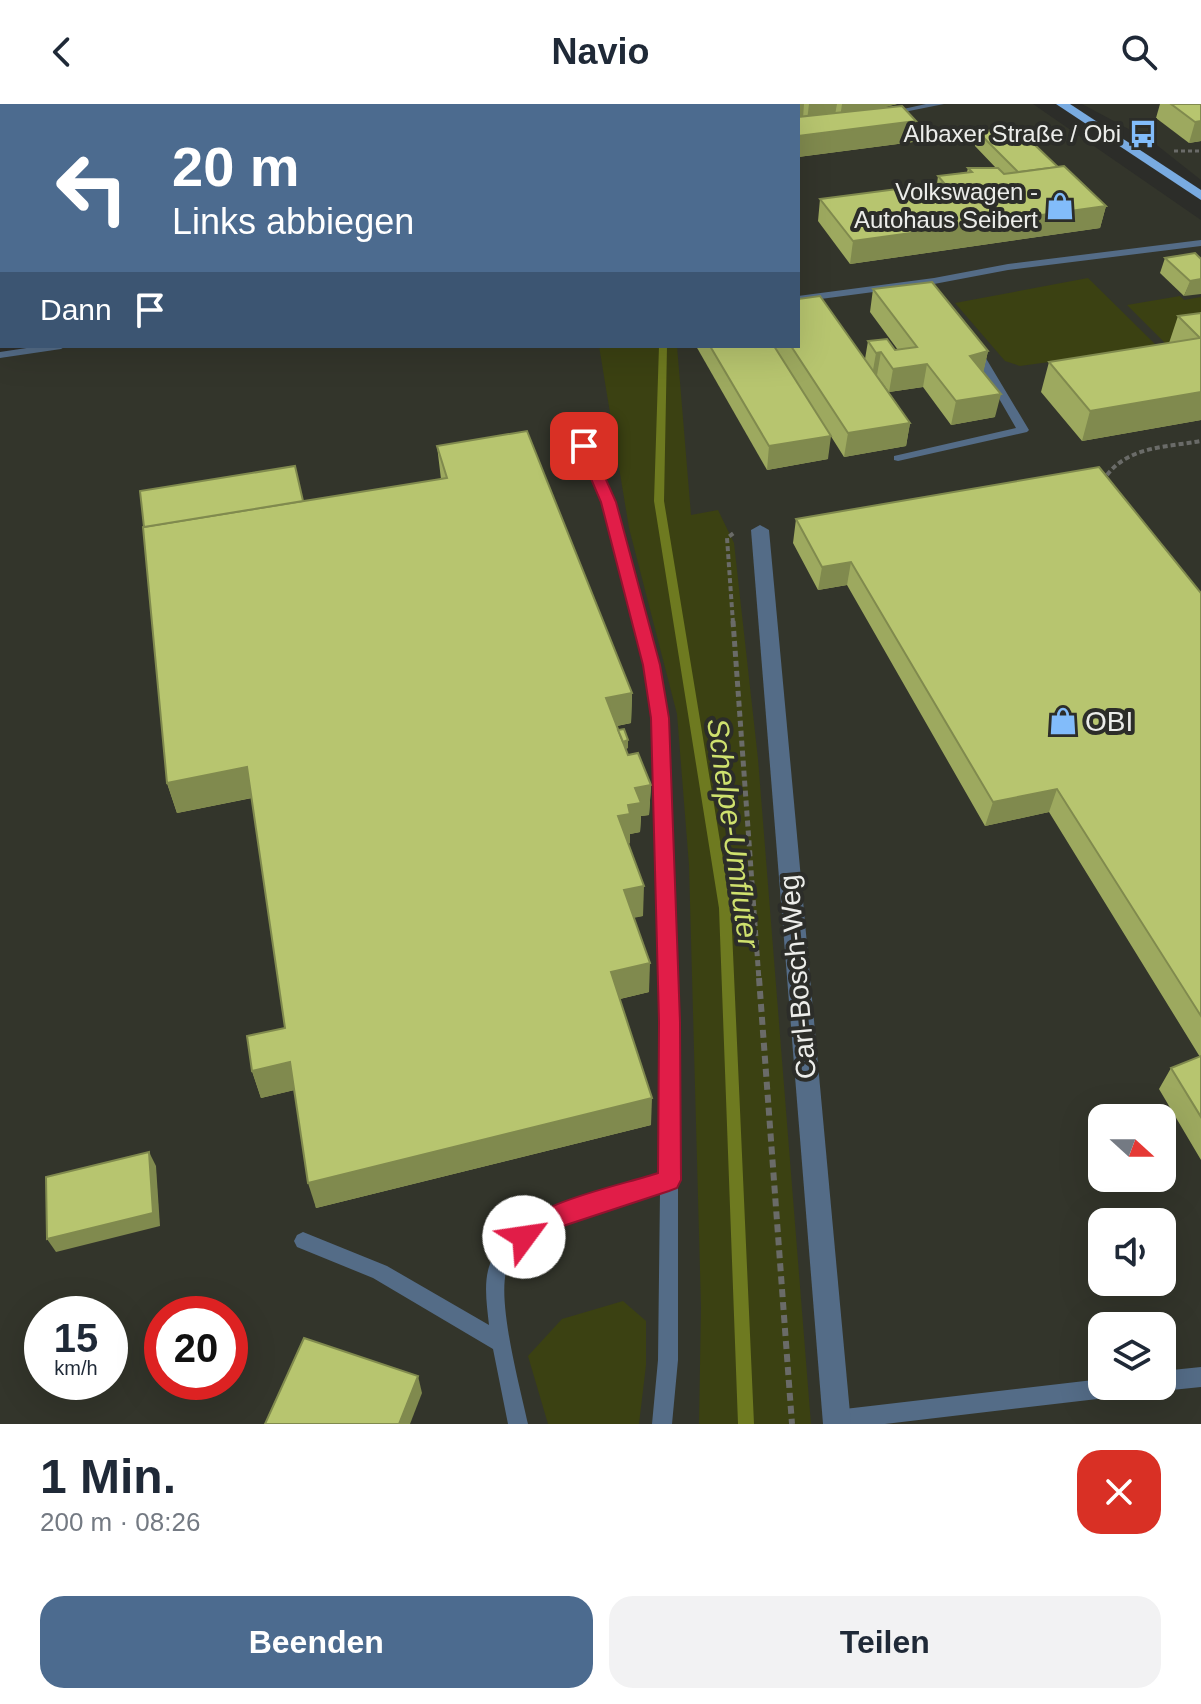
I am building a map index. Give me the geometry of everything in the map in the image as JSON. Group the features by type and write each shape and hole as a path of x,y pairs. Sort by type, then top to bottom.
{"main road":[{"path":"1062,104 1201,196"}],"street":[{"name":"Carl-Bosch-Weg","path":"760,530 837,1422"}],"lane":[{"path":"879,115 940,104"},
{"path":"800,299 934,281 1008,267 1201,243"},
{"path":"1186,246 1201,259"},
{"path":"934,281 942,295"},
{"path":"898,458 1023,430 967,335"},
{"path":"0,355 47,348"},
{"path":"584,446 608,502 651,665 660,718 670,1022 668,1360 662,1424"},
{"path":"518,1424 500,1342 497,1268 506,1252 541,1222 669,1180"},
{"path":"303,1241 380,1272 500,1342"},
{"path":"1176,1380 1201,1377"},
{"path":"837,1422 1088,1390"}],"path":[{"path":"1171,151 1201,151"},
{"path":"1107,475 1112,464 1132,455 1201,441"},
{"path":"760,530 736,531 727,538 792,1424"}],"shaded area":[{"path":"800,104 1033,104 1201,220 1201,1424 0,1424 0,358 58,348 800,348"},
{"path":"1082,104 1201,104 1201,180 1153,142"}],"green space":[{"path":"1088,278 1158,347 1020,366 1005,361 955,303"},
{"path":"1180,296 1184,300 1201,297 1201,339 1167,345 1127,305"},
{"path":"599,348 677,348 691,515 718,510 734,543 758,759 811,1424 699,1424 701,1307 689,865 677,714 629,528"},
{"path":"623,1301 646,1321 646,1365 639,1424 548,1424 528,1356 562,1319"}],"building":[{"path":"1171,104 1201,104 1201,121 1195,122"},
{"path":"902,106 916,121 800,136 800,117"},
{"path":"1016,127 1058,167 1018,172 978,132"},
{"path":"1064,166 1106,206 853,241 820,199 944,183 938,176 972,172 968,168 998,168 1004,174"},
{"path":"1195,253 1201,259 1201,279 1190,281 1165,258"},
{"path":"932,282 988,351 970,356 1001,394 956,401 927,364 893,369 868,341 887,339 895,350 917,347 873,289"},
{"path":"820,296 910,423 848,433 792,348 800,348 800,299"},
{"path":"1201,313 1201,392 1090,411 1049,362 1200,338 1178,316"},
{"path":"711,348 775,348 831,436 769,446"},
{"path":"527,431 632,693 606,698 628,755 638,753 651,785 635,788 641,803 628,805 630,814 618,816 644,886 624,890 650,963 611,972 652,1098 308,1183 290,1062 252,1071 247,1036 285,1028 247,767 167,783 143,527 447,478 437,446"},
{"path":"295,466 303,501 144,527 140,491"},
{"name":"OBI","path":"1099,467 1201,593 1201,1016 1057,789 993,802 851,562 822,567 796,519"},
{"path":"624,729 628,740 623,742 618,730"},
{"path":"1201,1056 1201,1117 1171,1068"},
{"path":"149,1152 153,1213 47,1239 46,1177"},
{"path":"304,1338 418,1376 399,1424 265,1424"}],"waterway":[{"name":"Schelpe-Umfluter","path":"663,348 659,501 725,908 746,1424"}],"place":[{"name":"Albaxer Straße / Obi","path":"1143,134"},
{"name":"Volkswagen - Autohaus Seibert","path":"1060,206"},
{"name":"OBI","path":"1063,721"}],"route":[{"path":"524,1237 541,1222 669,1180 670,1022 660,718 651,665 608,502 584,446"}]}
